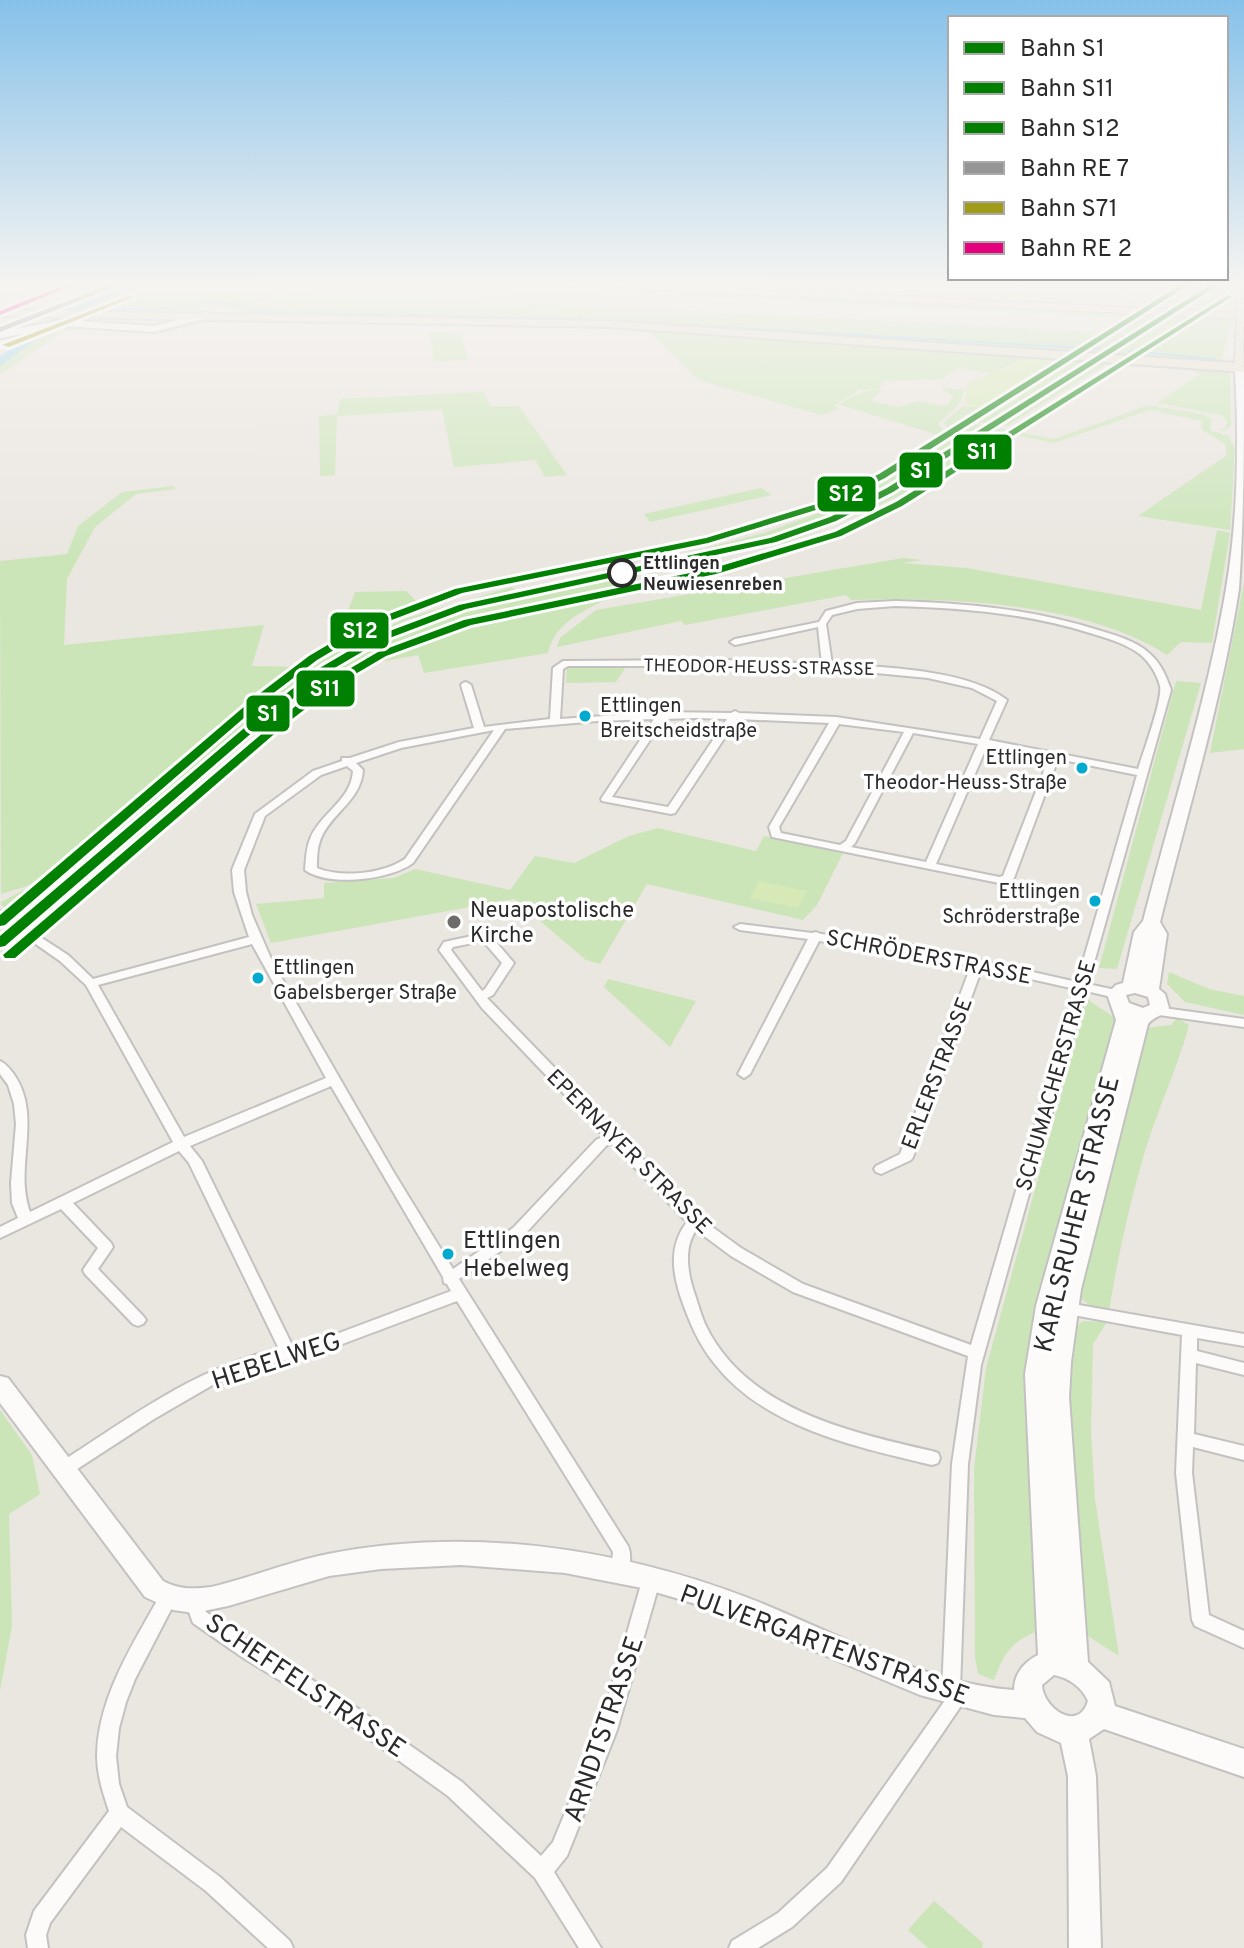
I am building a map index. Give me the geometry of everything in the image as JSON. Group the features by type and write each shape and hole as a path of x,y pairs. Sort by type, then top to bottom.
{"main road":[{"name":"KARLSRUHER STRASSE","path":"1063,1664 1057,1308 1139,1023 1140,1000 1158,934 1151,922 1222,645 1239,532 1244,436 1242,373"},
{"name":"SCHEFFELSTRASSE","path":"0,1385 154,1589 181,1600"},
{"name":"PULVERGARTENSTRASSE","path":"181,1600 328,1565 459,1554 541,1558 620,1572 738,1606 954,1695 1003,1705 1031,1705"},
{"path":"1063,1664 1096,1685 1101,1699 1099,1714 1086,1727 1073,1730 1051,1725 1031,1705 1027,1693 1030,1676 1063,1664"},
{"path":"1099,1714 1244,1763"},
{"path":"1073,1730 1082,1776 1085,1948"}],"street":[{"name":"SCHUMACHERSTRASSE","path":"735,642 822,624 829,613 839,609 919,605 1025,616 1087,627 1140,650 1161,673 1166,690 976,1353 960,1464 954,1695"},
{"path":"822,624 827,665"},
{"name":"THEODOR-HEUSS-STRASSE","path":"555,722 560,665 827,665 894,671 988,689 1002,700 984,742"},
{"path":"466,685 480,731"},
{"path":"620,1572 622,1551 449,1279 333,1080 256,939 238,874 240,850 249,826 282,792 371,751 501,728 662,715 735,714 836,720 984,742 1143,773"},
{"path":"662,715 605,795 606,799 671,811 735,714"},
{"path":"836,720 774,827 776,835 999,880 1008,878 1054,757"},
{"path":"346,760 358,770 357,787 318,834 312,846 311,870 325,876 404,867 501,728"},
{"path":"844,847 850,843 910,730"},
{"path":"930,866 984,742"},
{"path":"1,916 64,958 91,983 181,1144 195,1161 288,1352"},
{"name":"SCHRÖDERSTRASSE","path":"740,927 913,949 1244,1023"},
{"path":"744,1074 816,935"},
{"name":"EPERNAYER STRASSE","path":"479,997 489,992 508,963 486,937 448,944 445,950 479,997 695,1222 736,1252 798,1288 863,1315 976,1353"},
{"path":"91,983 256,939"},
{"name":"ERLERSTRASSE","path":"881,1169 906,1157 978,964"},
{"path":"0,1065 11,1077 24,1126 15,1170 18,1209 26,1221"},
{"path":"0,1233 181,1144 333,1080"},
{"path":"449,1279 518,1232 601,1143 613,1137"},
{"path":"64,1203 106,1247 90,1270 138,1320"},
{"path":"695,1222 686,1231 680,1258 688,1300 719,1360 742,1384 801,1421 847,1438 932,1458"},
{"name":"HEBELWEG","path":"62,1470 217,1374 288,1352 308,1351 458,1294"},
{"path":"1057,1308 1244,1340"},
{"path":"1190,1329 1184,1473 1201,1620 1244,1640"},
{"path":"1191,1356 1244,1369"},
{"path":"1184,1438 1244,1453"},
{"name":"ARNDTSTRASSE","path":"542,1871 560,1849 608,1730 651,1581"},
{"path":"181,1600 123,1686 106,1736 105,1761 119,1813 213,1884 283,1948"},
{"name":"SCHEFFELSTRASSE","path":"181,1600 199,1617 248,1651 393,1742 455,1789 542,1871 591,1948"},
{"path":"739,1948 785,1920 834,1875 954,1695"},
{"path":"38,1948 36,1935 41,1918 119,1813"}],"green space":[{"path":"692,373 951,373 942,379 884,381 878,389 859,390 834,406 840,409 821,415 699,380"},
{"path":"993,373 1058,373 1002,409 981,409 965,403 967,385"},
{"path":"1057,373 1071,373 989,423 968,422 951,430 943,423 963,406 1002,409"},
{"path":"1082,373 1093,373 1007,426 1000,425"},
{"path":"1198,373 1230,373 1231,425 1224,432 1220,430 1225,429 1227,421 1221,415 1157,403 1200,374"},
{"path":"940,388 964,390 958,406 938,425 950,434 945,437 840,405 860,393 882,390 871,401 899,407 917,401 946,406 954,396"},
{"path":"483,392 491,406 519,406 567,475 545,477 535,460 454,467 442,410 337,416 335,475 320,476 319,416 337,414 341,399"},
{"path":"1148,405 1202,414 1212,419 1210,430 1229,436 1235,449 1230,530 1138,516 1227,455 1225,444 1201,429 1202,421 1150,410 1054,443 1003,432 903,494 846,520 788,542 665,569 641,580 657,569 765,545 840,519 996,428 1054,439"},
{"path":"971,424 985,425 897,479 834,512 733,549 663,561 664,554 671,557 764,533 827,510 895,474"},
{"path":"174,486 175,489 136,494 95,527 67,579 64,645 264,625 252,666 298,667 336,644 355,592 406,591 421,606 349,641 296,673 205,744 65,866 27,886 1,894 0,561 67,554 78,526 122,492"},
{"path":"761,488 772,495 650,522 644,514"},
{"path":"1217,530 1230,533 1212,643 1181,642 1167,655 1134,637 1097,624 1014,606 929,600 851,600 846,595 685,625 681,621 557,647 560,638 596,610 903,558 922,560 902,563 967,568 1201,610"},
{"path":"617,578 631,583 571,619 553,639 548,653 424,673 418,655 337,670 258,725 330,667 419,623 484,604"},
{"path":"1244,582 1244,749 1210,753"},
{"path":"512,587 515,590 406,620 321,663 19,918 1,905 1,902 77,862 211,744 318,662 404,619"},
{"path":"626,667 616,682 566,683 567,668"},
{"path":"1176,681 1201,683 1117,969 1099,968"},
{"path":"189,786 193,787 122,851 122,860 111,862 103,869 106,876 98,884 83,886 36,926 29,924"},
{"path":"658,828 756,851 764,836 843,853 817,905 803,920 647,884 600,964 586,960 514,899 271,943 256,904 324,898 324,883 394,878 415,869 510,890 535,856 574,863 629,836"},
{"path":"759,881 807,891 798,908 750,898"},
{"path":"1169,972 1209,989 1244,996 1244,1015 1185,1002 1167,984"},
{"path":"608,979 696,1001 670,1047 604,987"},
{"path":"1087,999 1118,1020 1086,1150 1041,1630 1023,1638 1011,1648 994,1680 978,1674 975,1657 974,1469 986,1368"},
{"path":"1177,1018 1189,1025 1140,1168 1109,1311 1099,1309 1075,1293 1144,1028 1171,1025"},
{"path":"1083,1321 1107,1322 1093,1344 1091,1431 1095,1499 1119,1656 1077,1629 1064,1401 1073,1330"},
{"path":"0,1410 32,1455 40,1494 9,1514 12,1626 0,1691"},
{"path":"934,1901 983,1943 982,1948 928,1948 908,1930"}],"rail line":[{"name":"S12","path":"0,922 263,696 313,658 367,626 459,591 708,540 826,504 882,476 1046,373"},
{"name":"S1","path":"0,943 273,709 322,671 375,640 463,607 773,540 833,519 890,490 1076,373"},
{"name":"S11","path":"10,955 283,721 331,684 382,654 468,622 716,571 838,534 899,504 1108,373"}],"place":[{"name":"Ettlingen Neuwiesenreben","path":"622,573"},
{"name":"Ettlingen Breitscheidstraße","path":"585,716"},
{"name":"Ettlingen Theodor-Heuss-Straße","path":"1082,768"},
{"name":"Ettlingen Schröderstraße","path":"1095,901"},
{"name":"Neuapostolische Kirche","path":"454,922"},
{"name":"Ettlingen Gabelsberger Straße","path":"258,978"},
{"name":"Ettlingen Hebelweg","path":"448,1254"}]}
